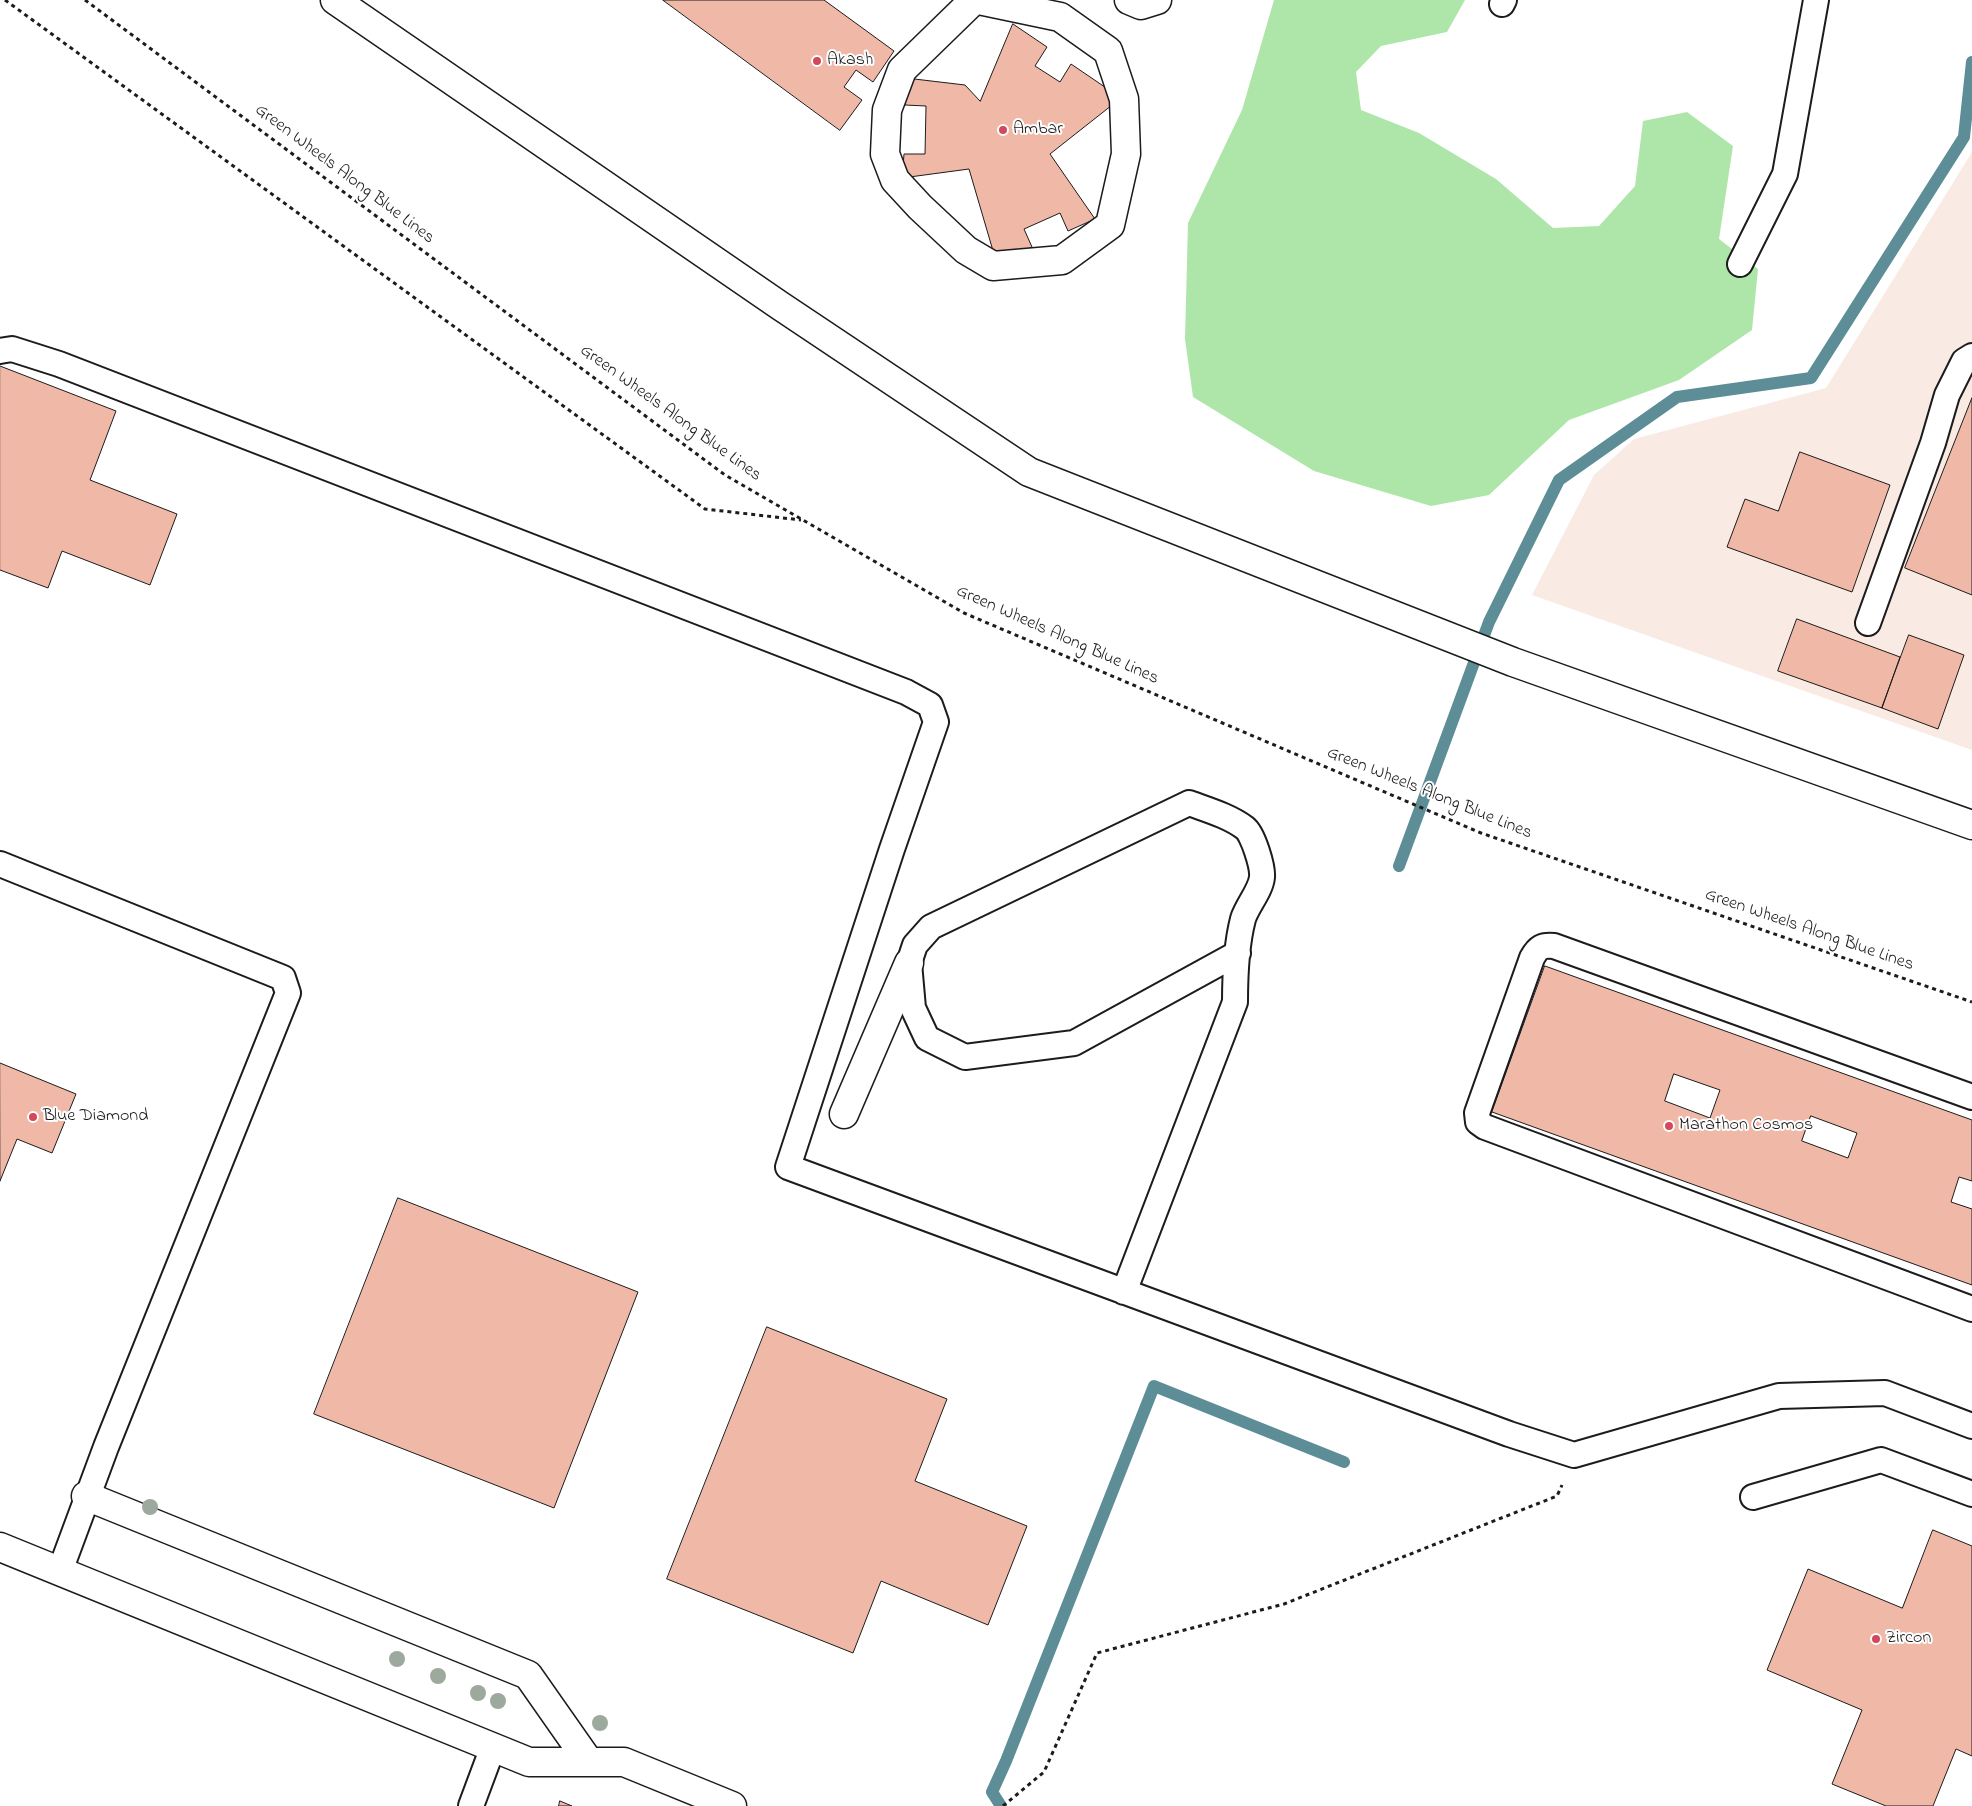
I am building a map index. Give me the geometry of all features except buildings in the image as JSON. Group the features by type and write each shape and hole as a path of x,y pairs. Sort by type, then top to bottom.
{"street":[{"path":"335,0 763,294 1029,472 1460,642 1972,825"},
{"path":"974,0 902,70 887,110 885,154 895,180 920,207 966,250 993,266 1062,260 1110,225 1126,154 1124,99 1121,89 1108,51 1060,17 979,0"},
{"path":"1129,0 1141,5 1157,0"},
{"path":"844,1114 908,963"},
{"path":"86,1496 528,1675 590,1762"},
{"path":"0,1547 529,1762 624,1762 732,1806"}],"lane":[{"path":"1740,264 1785,174 1816,0"},
{"path":"0,350 12,349 69,368 897,688 930,705 936,722 892,848 788,1167 1509,1434 1574,1455 1779,1396 1884,1393 1972,1426"},
{"path":"1868,622 1933,443 1947,395 1964,361 1972,356"},
{"path":"1124,1292 1235,1002 1235,974 1244,918 1262,878 1257,852 1247,829 1228,818 1189,803 931,927 916,945 908,963 913,1008 927,1038 965,1057 1074,1043 1238,953"},
{"path":"0,864 283,978 288,993 86,1496 60,1571"},
{"path":"1972,1097 1554,946 1544,945 1536,949 1532,958 1477,1113 1478,1122 1485,1127 1972,1309"},
{"path":"1753,1497 1881,1460 1972,1494"},
{"path":"471,1806 493,1747"}],"path":[{"path":"5,0 704,509 804,520"},
{"name":"Green Wheels Along Blue Lines","path":"85,0 724,474 964,613 1481,833 1972,1002"},
{"path":"1003,1806 1044,1772 1097,1654 1284,1604 1557,1496 1574,1455"}],"shaded area":[{"path":"1972,152 1972,750 1532,595 1594,475 1634,439 1826,388"}],"green space":[{"path":"1274,0 1465,0 1447,32 1381,46 1356,72 1361,110 1419,133 1496,179 1553,228 1599,226 1635,186 1643,121 1687,112 1733,146 1719,239 1758,269 1752,330 1679,380 1569,420 1489,495 1431,506 1314,471 1193,397 1185,339 1188,223 1242,110"}],"waterway":[{"path":"1399,866 1489,622 1559,480 1677,397 1811,378 1964,137 1972,62"},
{"path":"1001,1806 992,1792 1006,1761 1154,1386 1344,1462"}],"place":[{"name":"Akash","path":"817,61"},
{"name":"Ambar","path":"1003,130"},
{"name":"Blue Diamond","path":"33,1117"},
{"name":"Marathon Cosmos","path":"1669,1126"},
{"name":"Zircon","path":"1876,1639"}]}
